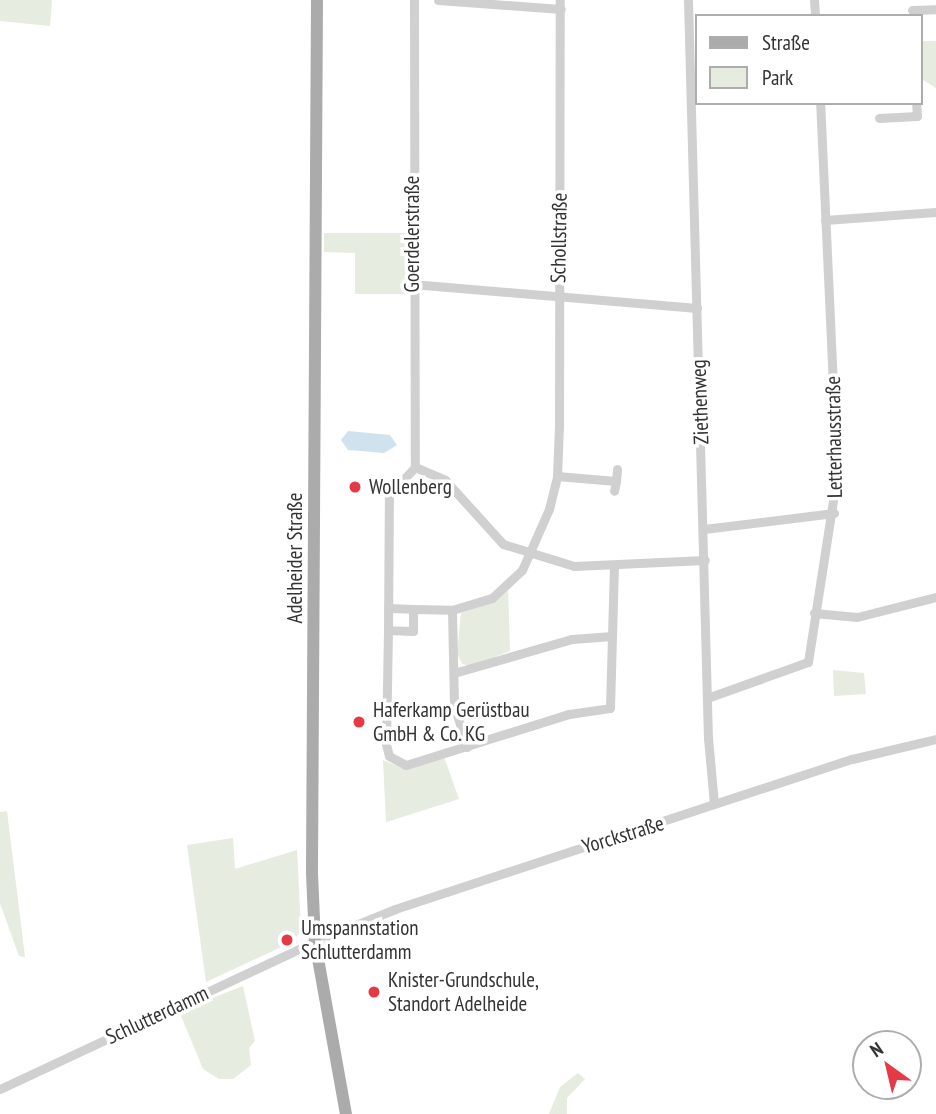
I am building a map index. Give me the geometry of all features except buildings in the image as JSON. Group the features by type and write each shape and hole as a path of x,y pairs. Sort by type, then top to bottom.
{"main road":[{"name":"Adelheider Straße","path":"317,0 314,942 346,1114"}],"street":[{"name":"Goerdelerstraße","path":"414,0 412,284 415,467"},
{"path":"438,0 561,4"},
{"name":"Ziethenweg","path":"688,0 707,698 714,804"},
{"path":"909,0 912,13 936,9"},
{"name":"Schollstraße","path":"388,608 452,610 492,598 510,584 532,553 557,476 561,4"},
{"name":"Letterhausstraße","path":"707,698 808,662 814,613 834,513 837,445 820,105"},
{"path":"880,118 917,116 916,105"},
{"path":"825,220 936,212"},
{"path":"412,284 697,309"},
{"path":"614,565 610,708 569,714 406,765 389,757 389,495 415,467 445,480 503,544 574,566 705,560"},
{"path":"557,476 615,486 617,469"},
{"path":"704,529 834,513"},
{"path":"814,613 857,617 936,597"},
{"path":"388,630 413,631 413,609"},
{"path":"452,610 454,705 467,747"},
{"path":"454,673 572,639 612,636"},
{"name":"Yorckstraße","path":"314,942 395,909 714,804 852,759 936,739"},
{"name":"Schlutterdamm","path":"0,1089 314,942"}],"green space":[{"path":"0,0 52,0 50,26 0,21"},
{"path":"922,41 936,41 936,88 922,79"},
{"path":"324,233 406,233 405,294 355,294 355,253 324,252"},
{"path":"508,587 510,651 472,666 462,664 457,653 461,613 492,602"},
{"path":"833,670 864,673 866,694 834,696"},
{"path":"444,757 459,799 386,822 383,760 405,769"},
{"path":"7,811 25,957 19,956 0,903 0,812"},
{"path":"233,838 235,869 297,850 301,930 294,941 206,982 187,845"},
{"path":"243,986 255,1041 249,1048 251,1065 233,1079 219,1079 203,1069 179,1011"},
{"path":"578,1073 585,1079 567,1098 567,1114 549,1114 560,1087"}],"water":[{"path":"348,431 390,435 397,445 384,453 348,450 341,440"}],"place":[{"name":"Wollenberg","path":"355,487"},
{"name":"Haferkamp Gerüstbau GmbH & Co. KG","path":"359,722"},
{"name":"Umspannstation Schlutterdamm","path":"287,940"},
{"name":"Knister-Grundschule, Standort Adelheide","path":"374,992"}]}
